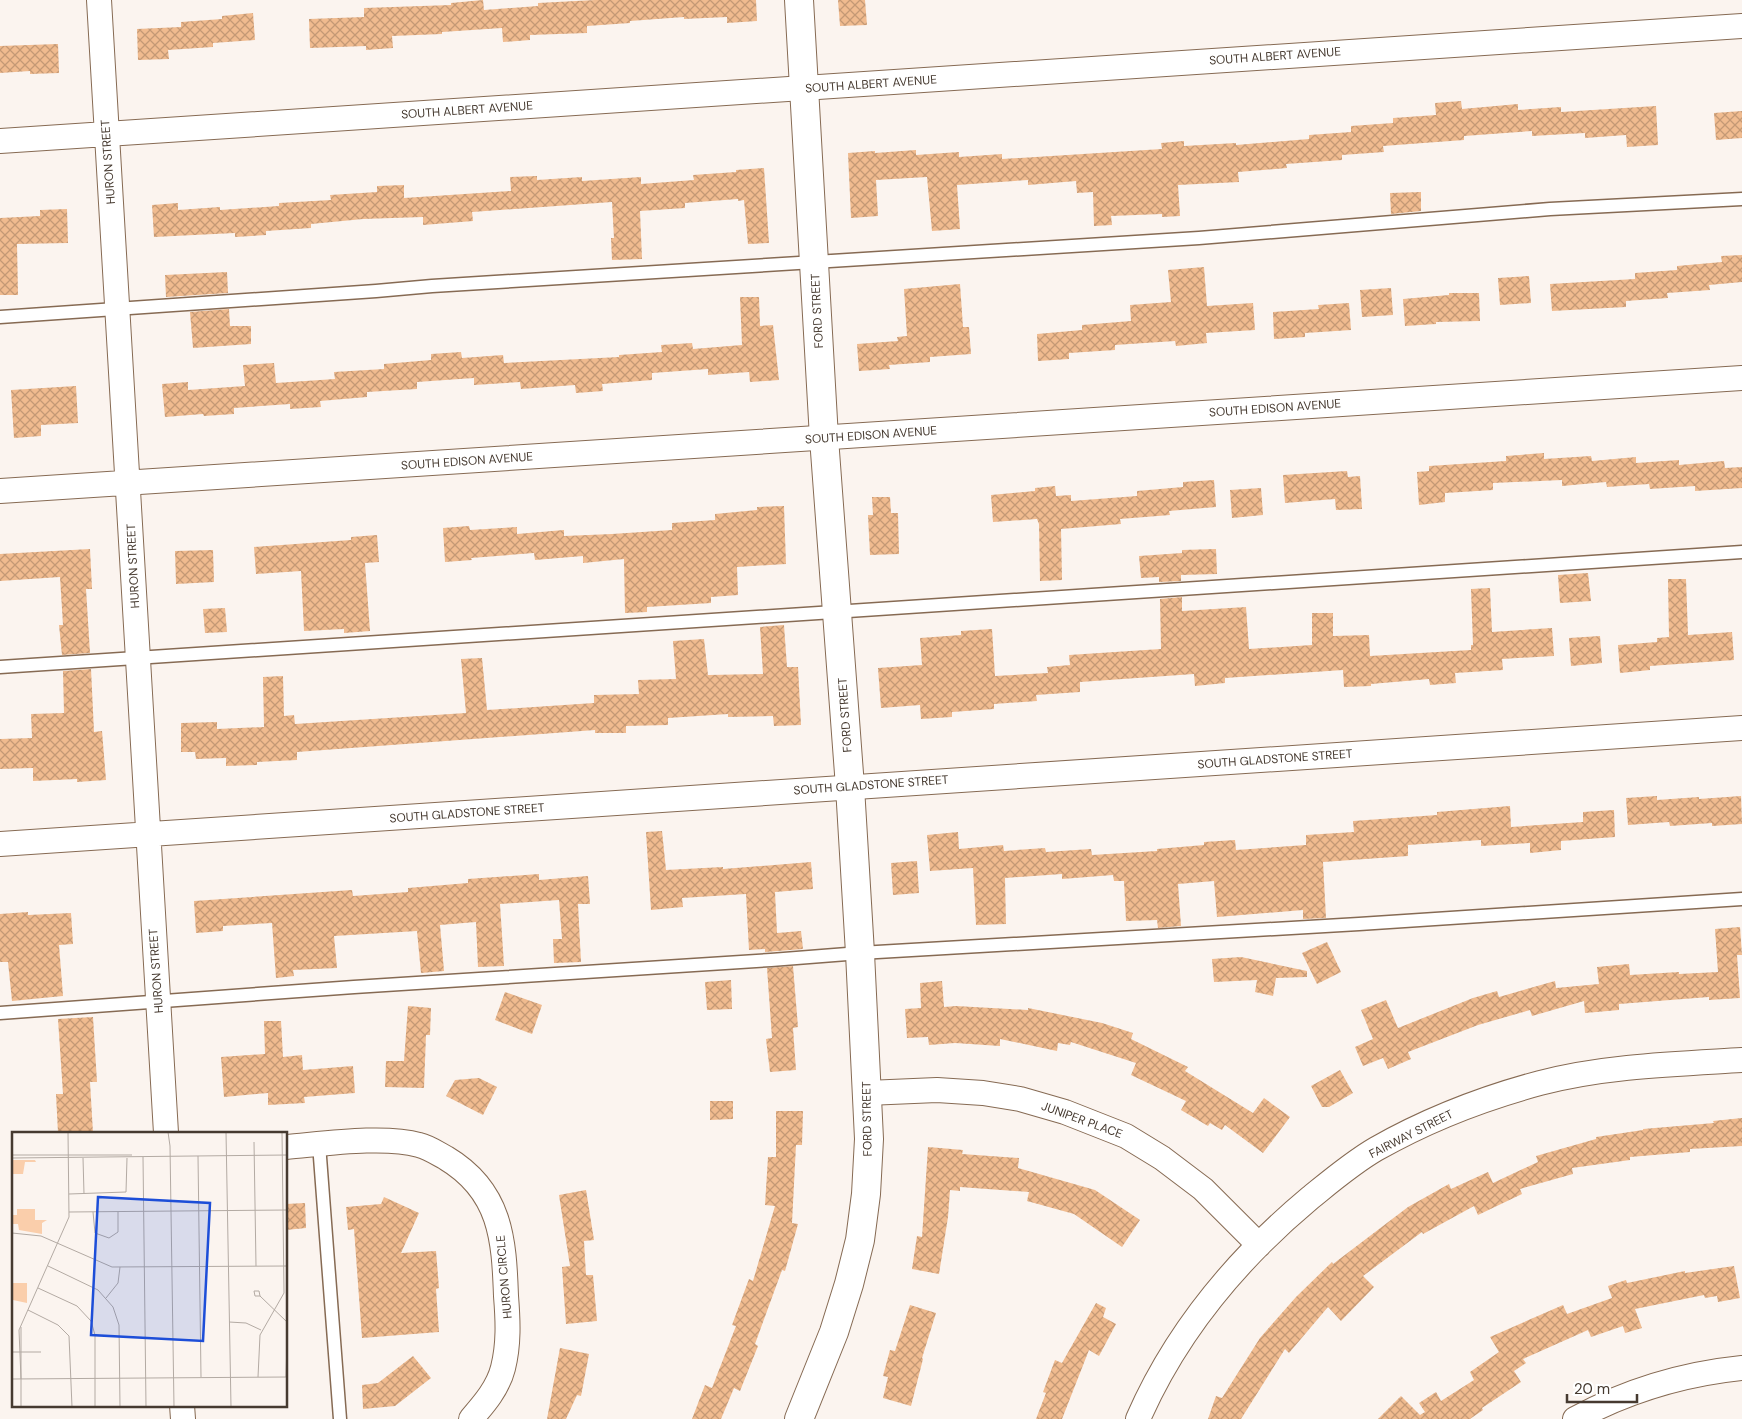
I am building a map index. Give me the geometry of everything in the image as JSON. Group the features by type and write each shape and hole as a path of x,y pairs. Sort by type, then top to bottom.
{"street":[{"name":"HURON STREET","path":"99,0 166,1132"},
{"name":"FORD STREET","path":"799,0 824,438 850,786 869,1139 866,1194 860,1240 834,1332 799,1419"},
{"name":"SOUTH ALBERT AVENUE","path":"0,141 1742,26"},
{"name":"SOUTH EDISON AVENUE","path":"0,491 1742,378"},
{"name":"SOUTH GLADSTONE STREET","path":"0,844 147,836 850,786 1742,728"},
{"name":"FAIRWAY STREET","path":"1138,1419 1168,1358 1219,1288 1280,1224 1340,1173 1376,1149 1418,1127 1467,1107 1542,1082 1594,1072 1742,1060"},
{"name":"JUNIPER PLACE","path":"867,1093 937,1090 983,1093 1020,1099 1065,1112 1126,1136 1162,1158 1203,1189 1258,1245"},
{"name":"HURON CIRCLE","path":"288,1147 382,1140 418,1144 432,1150 456,1165 476,1183 490,1203 500,1226 504,1252 508,1344 503,1369 498,1381 486,1402 471,1419"},
{"path":"1575,1419 1634,1392 1709,1372 1742,1368"},
{"path":"182,1406 183,1419"}],"lane":[{"path":"0,317 814,261 1199,238 1550,209 1742,199"},
{"path":"0,667 1742,552"},
{"path":"0,1013 860,953 1742,898"},
{"path":"320,1144 340,1419"}],"building":[{"path":"483,0 484,10 538,6 538,3 595,0 756,0 757,21 727,23 727,17 684,19 684,17 587,26 587,33 530,35 530,40 503,42 502,28 442,32 442,34 392,36 393,48 366,50 366,46 310,48 309,19 364,17 364,8 451,5 451,3"},
{"path":"838,0 865,0 867,25 840,26"},
{"path":"253,13 255,40 213,43 213,47 168,50 169,59 138,60 137,29 181,27 181,22 222,19 222,16"},
{"path":"58,44 59,73 30,74 30,71 0,73 0,46"},
{"path":"1461,101 1462,109 1518,104 1518,110 1561,107 1561,112 1656,106 1658,145 1627,147 1626,135 1585,138 1585,133 1532,136 1532,131 1464,136 1464,140 1383,146 1384,152 1342,155 1342,160 1286,164 1287,168 1238,172 1239,182 1178,185 1180,216 1162,217 1162,214 1111,216 1112,225 1094,226 1093,192 1077,193 1076,181 1028,185 1028,180 957,185 960,229 932,231 927,177 876,180 878,216 851,218 848,153 916,150 916,155 959,152 959,157 1002,154 1002,159 1162,149 1161,143 1184,141 1184,146 1236,143 1236,145 1309,139 1309,135 1351,132 1351,126 1393,123 1393,118 1436,115 1435,103"},
{"path":"1742,111 1742,138 1716,140 1714,113"},
{"path":"764,168 769,243 748,244 744,200 685,203 685,208 640,211 642,259 612,260 611,238 614,238 612,202 472,212 473,221 423,225 423,217 363,219 311,224 311,228 266,231 266,235 235,237 235,233 154,237 152,205 178,203 178,210 220,207 220,210 279,206 279,203 331,200 330,195 377,192 377,186 404,185 404,198 511,191 510,177 537,176 537,180 582,177 582,181 641,177 641,184 694,180 693,175"},
{"path":"1421,192 1421,211 1391,214 1390,193"},
{"path":"67,209 68,243 17,244 18,295 0,295 0,218 40,216 40,210"},
{"path":"1742,255 1742,282 1709,285 1710,290 1667,293 1668,298 1626,301 1626,307 1552,311 1550,284 1635,279 1635,273 1677,270 1677,266 1722,262 1721,256"},
{"path":"1204,267 1207,306 1253,303 1255,330 1206,333 1207,343 1176,346 1175,341 1115,345 1115,350 1069,353 1069,359 1038,361 1037,334 1082,330 1082,325 1131,321 1130,305 1171,302 1168,270"},
{"path":"227,272 228,293 166,297 165,275"},
{"path":"1529,276 1531,303 1500,305 1498,278"},
{"path":"960,284 963,327 969,327 971,354 930,357 930,362 889,365 890,369 859,371 857,344 898,341 897,337 907,336 904,289"},
{"path":"1391,288 1393,315 1362,317 1360,290"},
{"path":"1449,293 1479,293 1480,321 1436,322 1436,324 1405,326 1403,299 1449,295"},
{"path":"740,297 759,297 760,326 773,325 779,380 750,382 749,372 708,375 708,369 652,373 652,380 602,384 603,391 576,393 575,385 521,389 520,382 474,385 474,378 417,382 417,389 367,392 367,397 320,401 321,407 290,409 290,404 234,408 234,414 165,417 162,384 188,382 188,390 245,386 243,365 274,363 276,383 335,379 334,372 384,369 384,364 431,360 431,354 461,352 462,358 503,355 504,363 619,357 619,355 662,352 661,345 692,343 693,349 742,345"},
{"path":"1349,303 1351,330 1305,333 1305,337 1274,339 1273,312 1319,309 1318,305"},
{"path":"229,309 230,326 251,326 251,344 193,348 190,312"},
{"path":"76,386 78,423 41,425 41,436 14,438 11,390"},
{"path":"1544,453 1544,459 1591,456 1592,461 1636,457 1636,463 1679,460 1679,465 1724,461 1725,468 1742,467 1742,488 1695,491 1695,486 1650,489 1649,484 1607,487 1606,482 1562,486 1562,480 1493,483 1493,490 1445,493 1445,502 1419,505 1417,472 1429,471 1429,466 1506,461 1506,456"},
{"path":"1347,471 1348,477 1360,476 1362,509 1336,510 1335,499 1285,503 1283,475"},
{"path":"1214,480 1216,507 1169,511 1170,515 1120,519 1121,524 1061,529 1062,580 1040,581 1039,524 1037,519 993,522 991,495 1035,491 1035,488 1055,486 1056,496 1071,495 1071,501 1137,496 1137,491 1183,487 1183,482"},
{"path":"1261,488 1263,515 1232,518 1230,490"},
{"path":"872,497 890,497 891,513 898,513 899,554 870,555 868,515 873,515"},
{"path":"784,506 786,564 737,567 738,595 711,597 711,603 647,607 647,612 625,613 624,559 583,563 583,556 535,560 534,553 445,562 443,528 469,526 470,530 517,527 517,534 564,530 564,536 612,534 672,530 672,523 715,520 715,514 757,510 757,507"},
{"path":"377,535 379,562 365,563 370,631 344,633 344,629 304,631 301,571 256,574 254,547 351,540 351,537"},
{"path":"90,549 92,589 86,589 90,653 62,655 59,625 63,625 60,577 0,581 0,554"},
{"path":"1216,549 1217,574 1181,575 1181,581 1159,582 1159,577 1141,578 1139,556 1182,553 1182,550"},
{"path":"213,550 214,582 176,584 175,551"},
{"path":"1588,573 1591,601 1560,603 1558,575"},
{"path":"1668,579 1686,579 1688,635 1732,632 1734,660 1650,666 1650,670 1620,673 1618,645 1657,642 1657,638 1669,637"},
{"path":"1490,588 1492,632 1552,628 1554,656 1502,659 1503,670 1455,673 1456,683 1430,685 1429,679 1371,684 1371,686 1344,687 1343,670 1225,678 1225,683 1195,686 1194,674 1080,682 1080,692 1036,695 1037,701 994,704 994,709 952,712 952,717 921,719 920,705 881,708 878,668 922,665 920,638 961,635 961,631 992,629 995,676 1048,673 1047,667 1070,665 1069,655 1161,649 1160,599 1182,597 1182,611 1246,607 1249,649 1312,645 1312,613 1333,613 1333,636 1369,635 1370,656 1471,650 1471,645 1473,645 1471,589"},
{"path":"225,608 227,632 205,633 203,609"},
{"path":"784,625 787,667 798,667 801,725 774,726 773,716 728,717 728,714 668,718 668,725 626,726 626,733 595,733 595,730 297,752 297,760 257,762 257,765 226,766 226,758 196,759 195,752 181,752 181,723 217,722 217,729 264,727 263,677 283,676 284,716 294,715 295,724 466,713 461,659 482,658 487,710 594,703 594,695 639,694 638,680 676,679 673,641 704,639 708,675 763,674 760,627"},
{"path":"1600,636 1602,663 1571,666 1569,638"},
{"path":"91,669 94,732 102,731 106,780 77,782 77,779 33,781 33,768 0,769 0,739 32,738 31,714 64,713 63,671"},
{"path":"1657,796 1657,800 1741,796 1742,824 1712,826 1712,823 1670,826 1669,822 1628,825 1626,798"},
{"path":"1510,806 1511,827 1583,822 1583,812 1614,810 1615,837 1561,841 1561,850 1530,853 1530,843 1481,846 1481,840 1408,845 1408,856 1323,862 1326,918 1303,919 1303,910 1217,917 1214,881 1178,884 1181,926 1158,928 1157,920 1126,921 1124,881 1114,881 1113,875 1062,879 1062,874 1005,878 1006,924 976,925 973,868 930,871 927,835 958,832 959,849 1003,845 1004,851 1045,848 1046,852 1091,849 1092,855 1157,851 1157,849 1204,845 1204,842 1235,840 1236,850 1306,845 1306,835 1354,832 1353,821 1437,815 1437,812"},
{"path":"662,831 666,870 723,867 723,869 811,862 813,889 775,892 777,933 801,931 803,949 765,952 765,949 749,950 746,894 682,898 683,907 651,910 646,832"},
{"path":"917,861 919,893 893,895 891,863"},
{"path":"539,874 539,880 588,876 590,904 578,904 581,962 554,963 553,939 562,939 559,900 500,904 504,966 478,967 476,922 440,925 444,971 421,973 417,931 334,936 337,968 293,970 294,976 276,978 272,923 223,926 223,931 196,933 194,901 352,890 353,896 408,892 408,888 468,883 468,879"},
{"path":"28,912 28,915 71,913 73,944 59,945 63,996 12,1001 8,962 0,962 0,914"},
{"path":"1740,927 1742,955 1737,955 1740,998 1709,1000 1709,997 1619,1004 1619,1010 1585,1013 1584,1001 1532,1016 1530,1010 1478,1025 1408,1052 1411,1059 1388,1069 1383,1058 1363,1066 1355,1047 1373,1039 1361,1010 1386,1000 1398,1028 1473,998 1497,991 1499,997 1555,981 1556,988 1599,984 1597,967 1629,964 1630,975 1718,972 1715,929"},
{"path":"1327,942 1341,972 1317,984 1302,953"},
{"path":"1241,957 1307,971 1307,977 1276,978 1273,996 1255,992 1257,980 1214,982 1212,959"},
{"path":"793,966 798,1027 793,1028 796,1070 770,1072 766,1039 772,1038 767,968"},
{"path":"731,980 732,1009 707,1010 705,982"},
{"path":"942,981 944,1007 1028,1010 1028,1008 1102,1023 1133,1033 1131,1039 1188,1067 1185,1071 1253,1113 1264,1098 1290,1117 1263,1153 1225,1125 1222,1130 1210,1123 1208,1126 1181,1110 1186,1101 1131,1075 1136,1063 1071,1042 1070,1045 1058,1043 1057,1051 1000,1039 1000,1046 955,1043 929,1045 928,1037 907,1038 905,1009 921,1008 920,983"},
{"path":"505,992 542,1005 532,1034 495,1020"},
{"path":"408,1006 431,1008 430,1035 426,1035 424,1088 385,1087 386,1061 404,1061"},
{"path":"93,1017 97,1082 90,1082 93,1132 58,1132 56,1094 63,1094 58,1019"},
{"path":"264,1021 281,1021 283,1057 302,1055 303,1070 353,1066 355,1093 304,1097 305,1103 268,1105 268,1093 224,1097 221,1057 265,1054"},
{"path":"1340,1070 1353,1093 1329,1107 1322,1107 1311,1086"},
{"path":"479,1078 497,1087 483,1115 446,1096 455,1080"},
{"path":"710,1101 733,1101 733,1119 710,1120"},
{"path":"776,1111 803,1111 802,1145 796,1145 792,1223 798,1224 785,1271 782,1270 755,1344 758,1346 740,1391 734,1388 721,1419 692,1419 705,1385 712,1388 736,1326 732,1325 749,1279 753,1281 775,1206 765,1205 768,1157 776,1157"},
{"path":"1742,1118 1742,1146 1690,1149 1690,1152 1630,1157 1630,1160 1572,1168 1573,1174 1520,1189 1522,1194 1478,1215 1474,1206 1423,1234 1422,1232 1363,1276 1374,1287 1341,1321 1328,1307 1289,1353 1285,1349 1241,1419 1208,1419 1216,1396 1222,1398 1260,1338 1296,1297 1332,1262 1333,1264 1408,1207 1449,1184 1451,1189 1488,1172 1493,1183 1538,1162 1536,1156 1596,1139 1596,1137 1643,1129 1714,1123 1713,1121"},
{"path":"928,1147 963,1150 962,1154 1019,1158 1018,1168 1095,1190 1140,1220 1122,1247 1074,1214 1027,1201 1029,1192 960,1187 960,1191 950,1190 948,1217 939,1274 912,1269 917,1236 922,1237"},
{"path":"586,1190 594,1240 584,1241 586,1275 593,1275 597,1321 566,1324 562,1267 570,1266 559,1195"},
{"path":"384,1197 419,1213 401,1253 436,1251 439,1288 436,1289 439,1332 362,1338 354,1229 348,1230 346,1207 381,1204"},
{"path":"305,1203 306,1228 288,1230 288,1204"},
{"path":"1734,1266 1740,1298 1718,1302 1717,1296 1705,1298 1704,1295 1635,1309 1642,1328 1625,1333 1623,1326 1591,1337 1588,1330 1523,1359 1526,1363 1514,1371 1521,1382 1482,1408 1483,1410 1470,1419 1378,1419 1401,1396 1420,1415 1425,1412 1419,1403 1436,1392 1441,1401 1474,1380 1470,1372 1499,1352 1490,1337 1563,1305 1567,1314 1612,1298 1608,1286 1626,1280 1627,1283 1685,1271 1685,1273"},
{"path":"1096,1303 1106,1308 1103,1317 1116,1324 1099,1356 1089,1350 1062,1419 1036,1419 1046,1393 1043,1392 1055,1360 1062,1363"},
{"path":"910,1305 936,1313 922,1358 911,1406 883,1398 888,1377 883,1376 890,1350 895,1351"},
{"path":"560,1348 589,1354 581,1396 577,1395 566,1419 547,1419"},
{"path":"413,1356 431,1378 395,1406 363,1409 362,1385 378,1383"}]}
